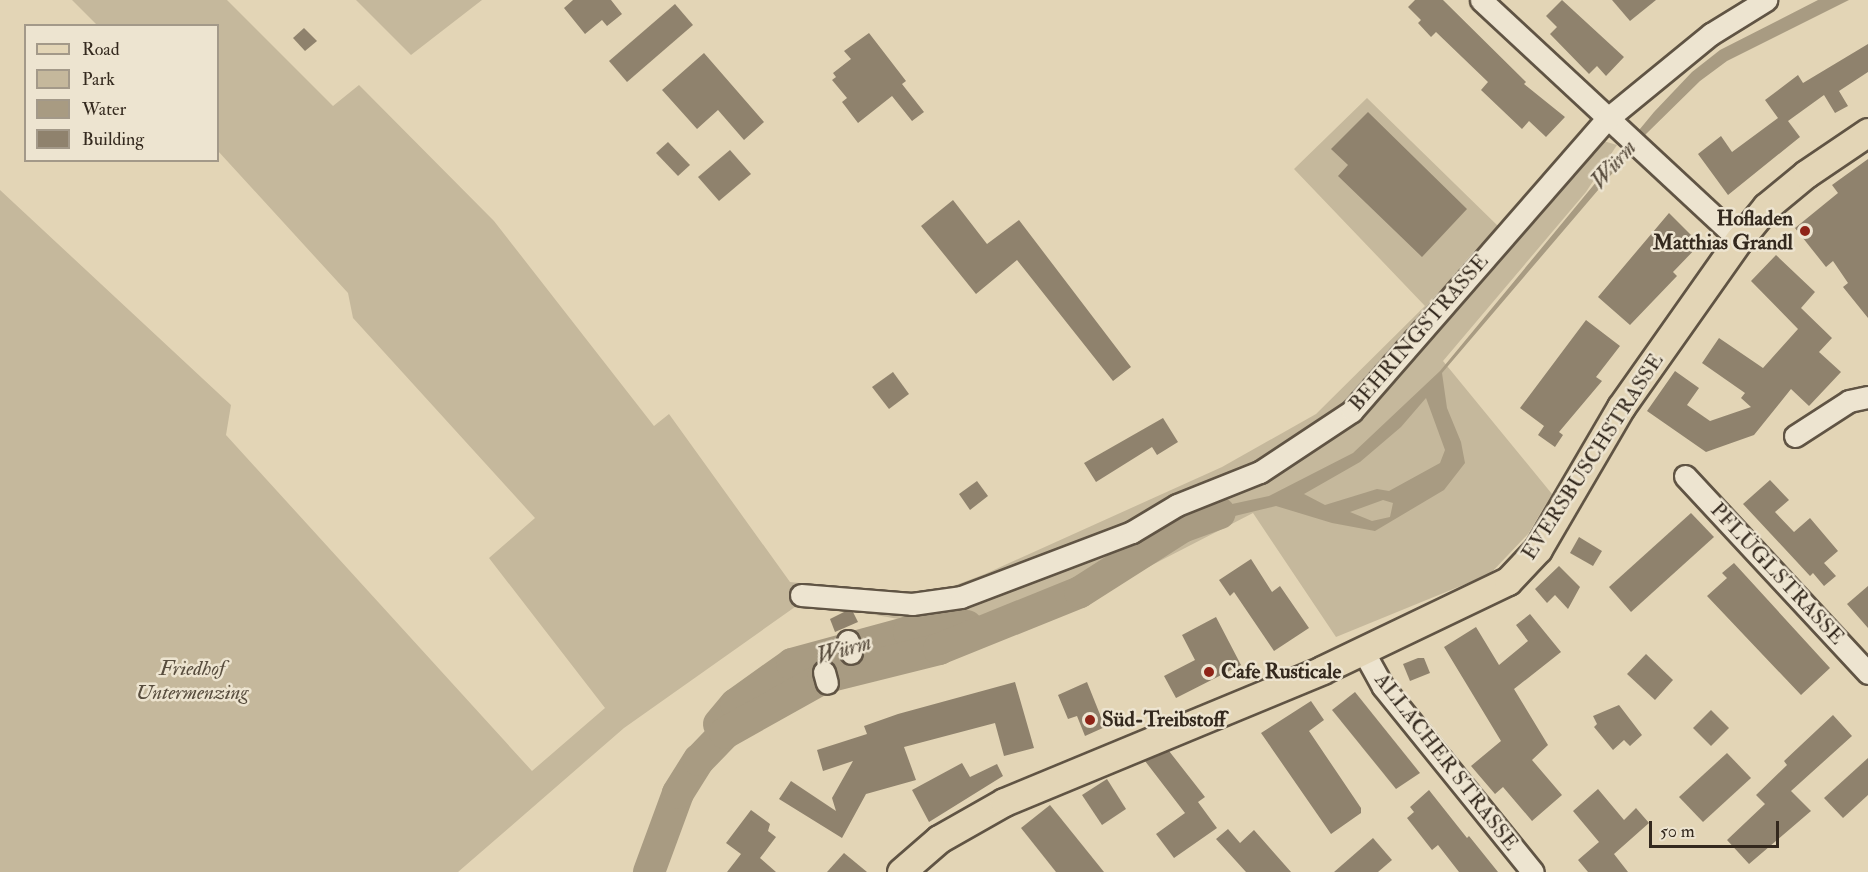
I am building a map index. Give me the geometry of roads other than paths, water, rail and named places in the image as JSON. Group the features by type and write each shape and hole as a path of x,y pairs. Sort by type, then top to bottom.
{"main road":[{"name":"EVERSBUSCHSTRASSE","path":"901,872 939,839 997,805 1322,670 1362,649 1473,600 1520,571 1553,525 1621,407 1739,240 1766,207 1798,180 1868,132"}],"street":[{"path":"1481,0 1739,240"},
{"name":"BEHRINGSTRASSE","path":"801,595 912,604 961,597 1132,532 1177,505 1260,472 1352,411 1614,125 1712,34 1766,0"},
{"path":"1795,436 1849,401 1868,397"},
{"name":"PFLÜGLSTRASSE","path":"1685,476 1868,673"},
{"name":"ALLACHER STRASSE","path":"1362,649 1383,687 1533,872"}],"water":[{"path":"1818,0 1849,0 1727,61 1700,81 1645,135 1442,373 1447,408 1461,442 1465,463 1444,490 1375,531 1332,523 1276,506 1181,529 1179,526 1209,509 1269,496 1353,453 1440,371 1654,112 1692,72 1720,50","holes":["1426,398 1445,450 1440,463 1389,491 1377,489 1325,505 1304,494 1360,462 1401,427","1383,500 1393,503 1390,517 1372,521 1350,512"]}],"waterway":[{"name":"Würm","path":"649,872 678,793 699,760 725,733 823,678 939,649 1080,592 1182,527 1220,513"},
{"name":"Würm","path":"719,724 736,704 792,664 909,632 967,626"}],"place":[{"name":"Hofladen Matthias Grandl","path":"1805,231"},
{"name":"Cafe Rusticale","path":"1209,672"},
{"name":"Süd-Treibstoff","path":"1090,720"}],"park label":[{"name":"Friedhof Untermenzing","path":"192,681"}]}
